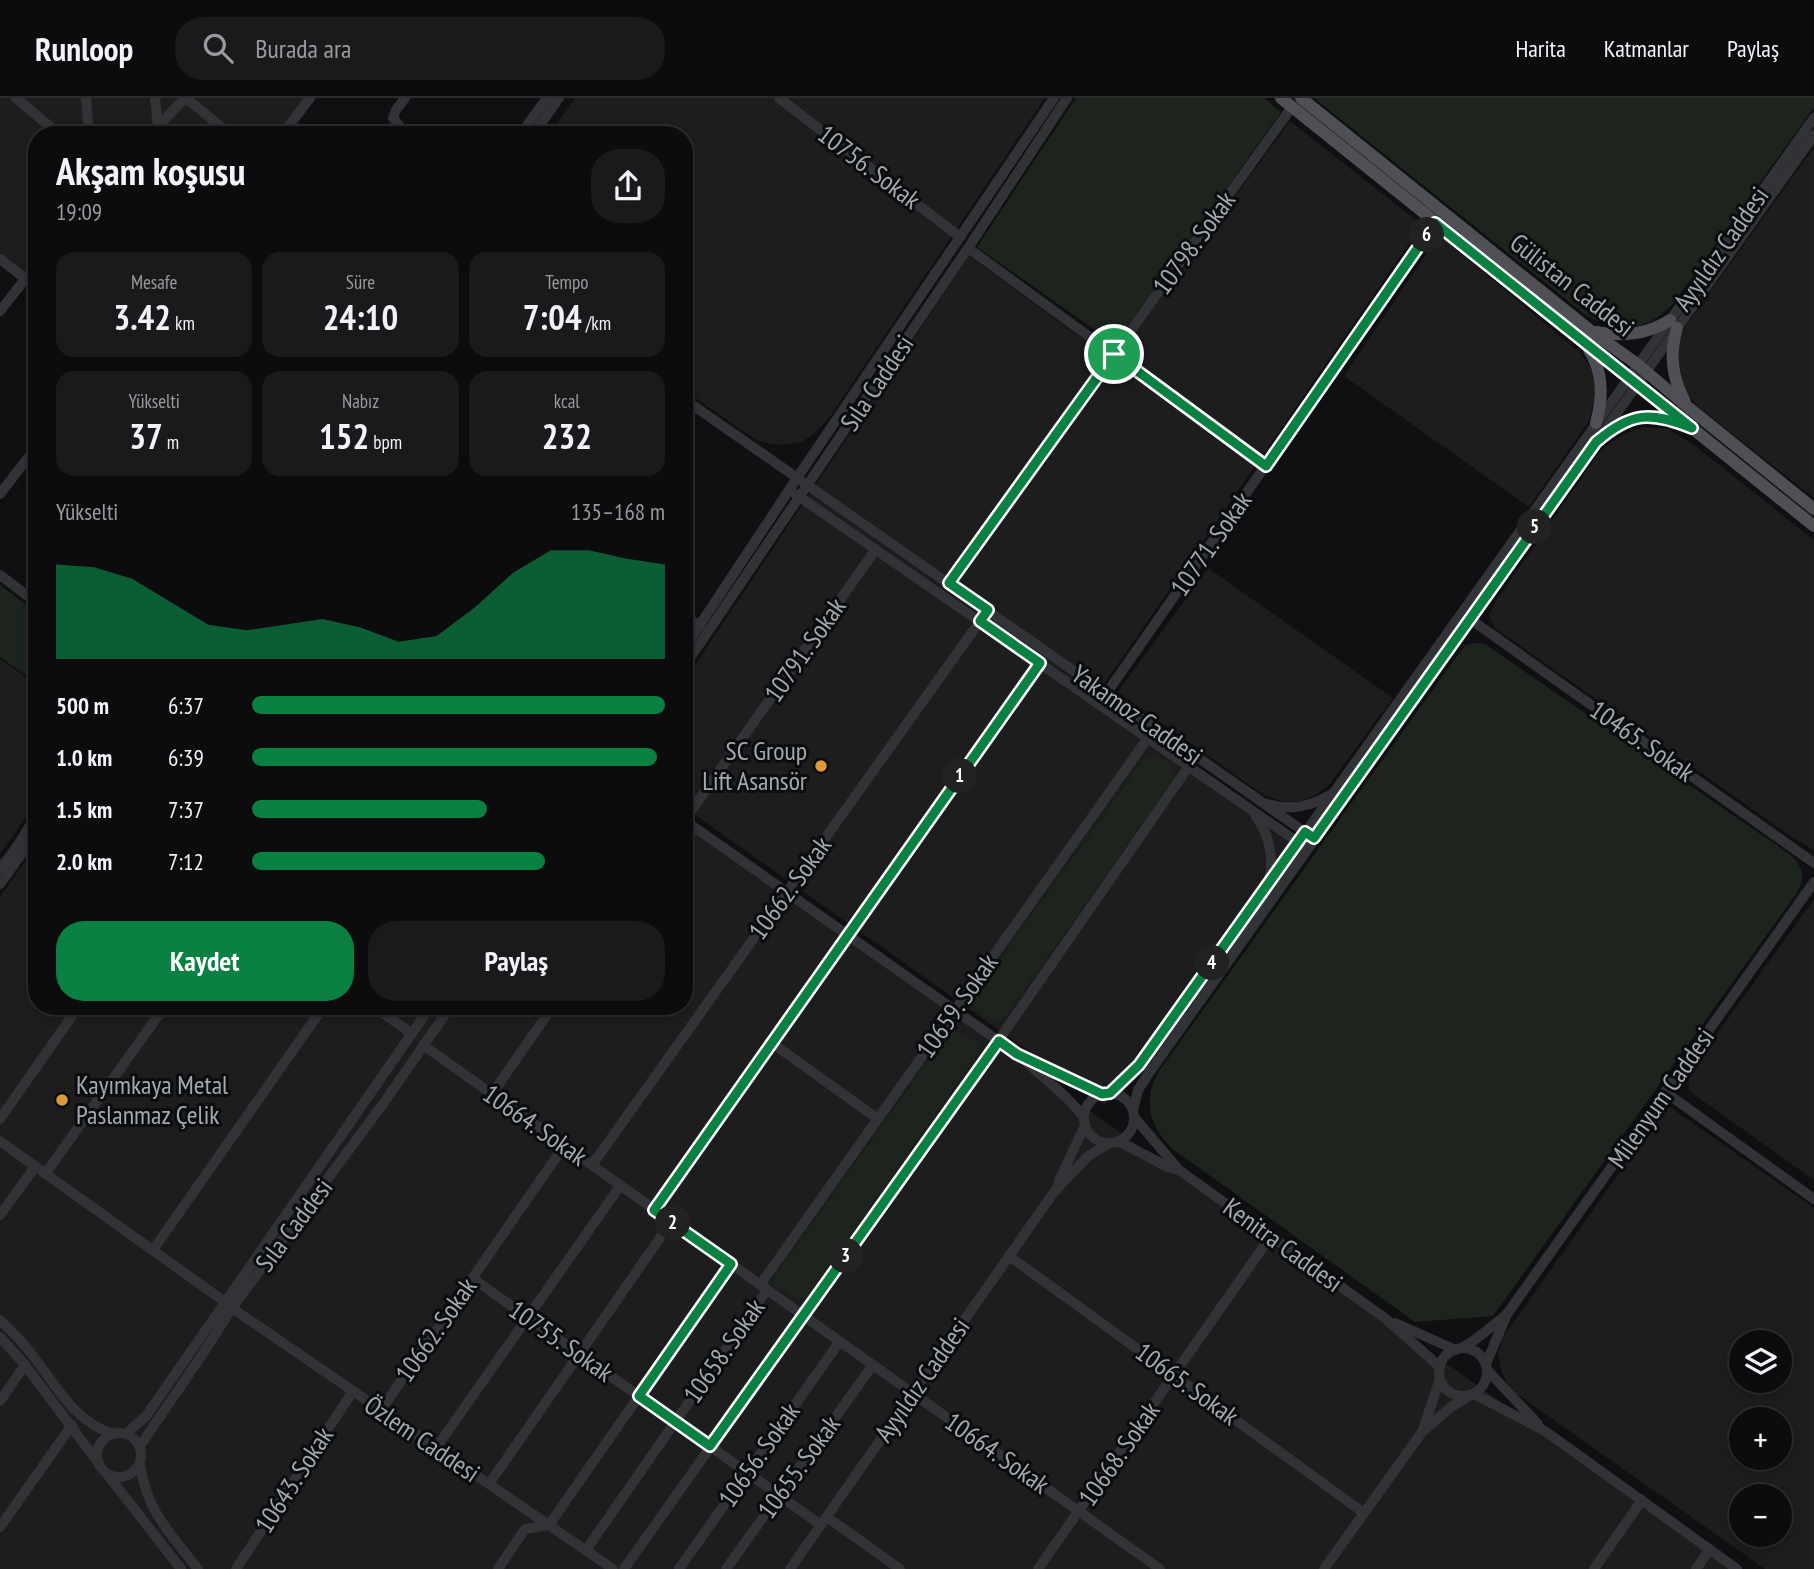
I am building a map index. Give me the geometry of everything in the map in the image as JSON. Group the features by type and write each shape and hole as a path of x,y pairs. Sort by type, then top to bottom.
{"main road":[{"name":"Gülistan Caddesi","path":"1281,98 1296,103 1588,336 1633,380 1814,526"},
{"name":"Gülistan Caddesi","path":"1296,103 1435,223 1588,336 1641,368 1814,509"},
{"path":"1596,423 1602,384 1588,336 1635,333 1673,324 1673,373 1676,385 1689,408"},
{"path":"1596,442 1619,424 1648,416 1669,419 1692,428"}],"street":[{"path":"16,98 49,126"},
{"path":"86,98 88,126"},
{"path":"155,98 155,126"},
{"path":"160,126 186,98 220,126"},
{"path":"289,126 310,98"},
{"path":"399,126 393,118 405,98"},
{"path":"527,126 547,98"},
{"path":"539,126 559,98"},
{"name":"10756. Sokak","path":"779,98 960,237"},
{"path":"693,636 789,489 1054,98"},
{"name":"Sıla Caddesi","path":"693,654 1067,98"},
{"name":"10798. Sokak","path":"949,583 1296,103"},
{"name":"Ayyıldız Caddesi","path":"1673,324 1814,118"},
{"name":"Ayyıldız Caddesi","path":"1309,835 1470,619 1596,442 1641,368 1814,135"},
{"name":"10771. Sokak","path":"1106,694 1435,223"},
{"path":"968,248 1266,466"},
{"path":"0,259 28,281"},
{"path":"0,311 28,274"},
{"name":"Ayyıldız Caddesi","path":"1133,1114 1138,1090 1302,846 1332,794 1596,423 1633,380"},
{"name":"Yakamoz Caddesi","path":"693,406 1106,694 1189,766 1302,846"},
{"path":"0,494 28,458"},
{"name":"Yakamoz Caddesi","path":"789,489 1040,663 1309,835"},
{"name":"10791. Sokak","path":"693,807 876,549"},
{"path":"0,575 28,596"},
{"name":"10662. Sokak","path":"592,1165 988,610"},
{"name":"10465. Sokak","path":"1470,619 1814,863"},
{"path":"693,621 700,626"},
{"path":"654,1210 1040,663"},
{"name":"10659. Sokak","path":"763,1287 954,1010 1151,733"},
{"name":"10659. Sokak","path":"624,1569 999,1041 1189,766"},
{"path":"1259,801 1282,808 1293,808 1319,802 1332,794"},
{"path":"1247,807 1265,828 1271,866 1268,884"},
{"path":"693,826 1017,1054 1066,1097 1093,1138 1101,1142 1114,1142 1126,1137 1131,1130 1133,1114"},
{"path":"0,869 28,829"},
{"path":"0,884 28,845"},
{"name":"Ayyıldız Caddesi","path":"1106,1093 1139,1065 1268,884 1302,846"},
{"name":"Milenyum Caddesi","path":"1507,1314 1814,882"},
{"path":"0,1119 73,1015"},
{"path":"45,1174 159,1015"},
{"path":"153,1250 318,1015"},
{"path":"386,1015 411,1033"},
{"path":"126,1434 146,1416 228,1305 424,1015"},
{"name":"Sıla Caddesi","path":"140,1446 204,1352 228,1305 375,1114 445,1015"},
{"path":"492,1094 548,1015"},
{"path":"772,1043 878,1119"},
{"name":"10664. Sokak","path":"423,1045 1160,1569"},
{"path":"1017,1054 1106,1093 1125,1098 1133,1114 1179,1170"},
{"path":"1665,1092 1814,1199"},
{"path":"1084,1121 1089,1102 1106,1093"},
{"name":"Ayyıldız Caddesi","path":"1054,1192 1084,1121"},
{"name":"Özlem Caddesi","path":"0,1141 228,1305 613,1569"},
{"path":"1114,1142 1179,1170"},
{"name":"Ayyıldız Caddesi","path":"790,1569 1054,1192 1088,1156 1114,1142"},
{"name":"10662. Sokak","path":"380,1410 564,1146"},
{"path":"0,1215 35,1167"},
{"name":"Kenitra Caddesi","path":"1179,1170 1386,1320"},
{"path":"436,1448 620,1186"},
{"path":"489,1484 671,1222"},
{"name":"10668. Sokak","path":"1038,1569 1271,1236"},
{"name":"10665. Sokak","path":"1009,1256 1364,1513"},
{"path":"498,1569 525,1529 549,1525 731,1264"},
{"name":"10755. Sokak","path":"472,1278 779,1495 900,1569"},
{"name":"10658. Sokak","path":"586,1550 675,1422 763,1287"},
{"path":"1422,1432 1441,1362 1446,1355 1476,1339 1507,1314"},
{"path":"1324,1569 1422,1432 1451,1407 1484,1386 1487,1368 1507,1314"},
{"path":"0,1320 83,1418 97,1428 133,1437 140,1446 144,1489 149,1501 162,1523 198,1569"},
{"path":"1386,1320 1458,1349 1477,1352 1487,1368 1545,1431"},
{"path":"1386,1320 1440,1373 1443,1386 1449,1392 1464,1397 1473,1395 1545,1431 1737,1569"},
{"path":"0,1337 72,1425 180,1569"},
{"name":"10656. Sokak","path":"679,1569 840,1341"},
{"path":"0,1401 25,1365"},
{"name":"10655. Sokak","path":"726,1569 873,1365"},
{"name":"10643. Sokak","path":"236,1569 353,1391"},
{"path":"0,1527 72,1425"},
{"path":"114,1434 99,1446 97,1453 103,1468 115,1476 125,1476 134,1471 140,1463"},
{"path":"1594,1569 1642,1500"},
{"path":"1696,1569 1710,1549"}],"shaded area":[{"path":"0,98 315,98 292,126 28,126 28,287 0,263"},
{"path":"575,98 1045,98 829,418 816,432 801,442 780,445 753,438 693,396 693,126 555,126"},
{"path":"1076,98 1264,98 1281,112 1115,344 977,247"},
{"path":"1314,98 1814,98 1814,107 1673,304 1651,321 1619,327 1607,325 1583,313"},
{"path":"1290,121 1422,225 1091,703 1291,844 1105,1105 693,813 693,668 969,256 1114,362"},
{"path":"1814,147 1814,498 1697,406 1683,388 1677,366 1679,342 1685,327"},
{"path":"1439,235 1580,353 1593,374 1595,397 1589,421 1529,507 1344,376"},
{"path":"1642,427 1668,429 1694,445 1814,540 1814,850 1495,628 1491,621 1489,614 1496,601 1601,450 1620,436"},
{"path":"1208,568 1393,698 1328,786 1314,796 1286,802 1265,796 1118,692"},
{"path":"0,585 28,606 28,677 0,657"},
{"path":"1485,644 1788,853 1800,867 1802,882 1493,1316 1415,1322 1174,1150 1154,1123 1150,1103 1159,1071 1465,645"},
{"path":"0,659 28,679 28,815 0,854"},
{"path":"1156,755 1169,763 1173,780 1001,1022 995,1022 973,1006 972,999 1144,759"},
{"path":"693,830 1737,1569 0,1569 0,897 28,857 28,1015 693,1015"},
{"path":"1814,899 1814,1180 1689,1091 1688,1074"},
{"path":"956,1030 978,1044 978,1053 806,1298 798,1300 775,1285 775,1277 949,1032"},
{"path":"1667,1105 1814,1208 1814,1569 1765,1569 1734,1547 1792,1547 1792,1484 1729,1484 1729,1544 1517,1394 1502,1373 1498,1353 1504,1336"}],"place":[{"name":"SC Group Lift Asansör","path":"821,766"},
{"name":"Kayımkaya Metal Paslanmaz Çelik","path":"62,1100"}],"route":[{"path":"1435,223 1692,428 1669,419 1648,416 1619,424 1596,442 1314,838 1305,832 1139,1065 1110,1093 1102,1094 1017,1054 999,1041 710,1446 639,1396 731,1264 654,1210 1040,663 980,621 988,610 949,583 1114,354 1266,466 1435,223"}]}
